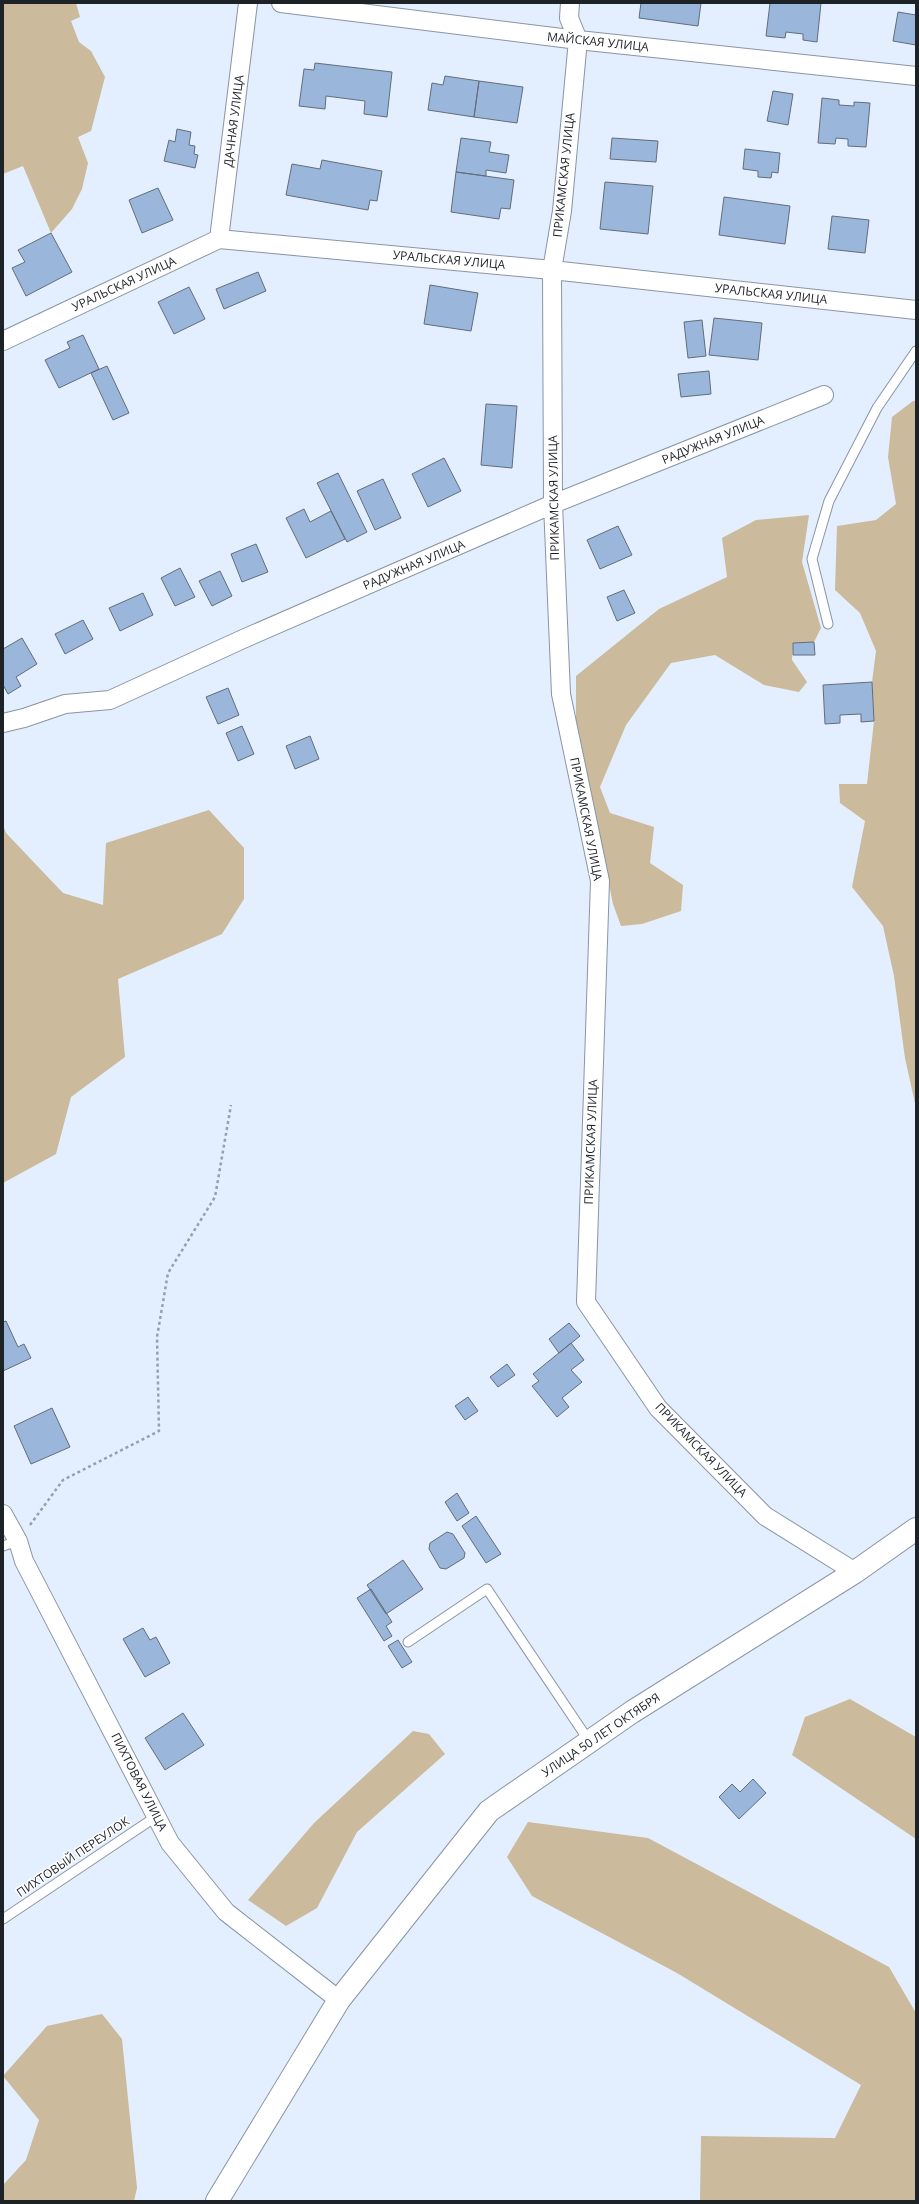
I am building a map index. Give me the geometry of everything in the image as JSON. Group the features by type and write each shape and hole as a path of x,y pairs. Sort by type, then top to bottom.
{"main road":[{"name":"УЛИЦА 50 ЛЕТ ОКТЯБРЯ","path":"217,2201 339,2000 489,1811 589,1742 855,1572 916,1529"}],"street":[{"name":"ДАЧНАЯ УЛИЦА","path":"219,239 248,3"},
{"name":"МАЙСКАЯ УЛИЦА","path":"281,3 578,40 916,76"},
{"name":"ПРИКАМСКАЯ УЛИЦА","path":"570,3 569,18 578,40 562,211 552,270 553,504 561,694 600,881 586,1302 658,1408 765,1516 855,1572"},
{"name":"УРАЛЬСКАЯ УЛИЦА","path":"3,341 219,239 552,270 916,310"},
{"name":"РАДУЖНАЯ УЛИЦА","path":"3,722 24,718 65,704 110,700 243,639 553,504 824,395"},
{"name":"ПИХТОВАЯ УЛИЦА","path":"3,1514 10,1544 24,1560 170,1843 226,1912 339,2000"}],"lane":[{"path":"828,624 812,559 829,501 877,408 916,350"},
{"path":"408,1642 487,1589 589,1742"},
{"name":"ПИХТОВЫЙ ПЕРЕУЛОК","path":"3,1919 157,1816"}],"path":[{"path":"10,1544 63,1480 159,1431 157,1337 168,1273 214,1197 230,1105"}],"shaded area":[{"path":"3,3 76,3 80,17 71,21 79,42 91,51 105,77 91,131 78,137 88,163 82,189 72,209 51,233 23,166 3,174"},
{"path":"913,401 916,401 916,1108 905,1058 894,976 883,926 852,887 865,821 840,803 839,784 867,784 874,721 872,682 876,651 860,613 835,590 837,526 876,520 896,504 888,457 892,417"},
{"path":"809,515 802,562 821,628 814,642 793,643 792,660 807,682 799,692 764,685 715,655 671,663 626,725 600,787 610,813 654,827 650,863 683,885 681,911 642,924 621,926 613,904 576,720 576,676 659,609 727,577 722,538 756,520"},
{"path":"209,810 244,848 244,899 222,934 118,979 125,1057 71,1097 56,1154 3,1183 3,825 6,833 63,893 103,905 106,843"},
{"path":"850,1699 916,1737 916,1839 792,1755 805,1717"},
{"path":"413,1731 429,1734 445,1754 357,1832 317,1908 286,1926 248,1900 314,1823"},
{"path":"528,1822 648,1838 889,1967 916,2013 916,2201 700,2201 701,2136 835,2138 861,2085 677,1973 532,1896 507,1857"},
{"path":"102,2014 122,2039 137,2188 134,2201 3,2201 3,2185 26,2160 39,2120 3,2076 47,2026"}],"building":[{"path":"641,3 701,3 698,26 639,18"},
{"path":"770,3 821,3 817,42 803,40 803,34 786,32 785,38 766,36"},
{"path":"898,12 916,15 916,45 893,41"},
{"path":"315,63 392,72 387,117 364,114 365,101 326,96 325,109 299,106 304,69 314,70"},
{"path":"445,76 479,81 474,117 428,110 432,83 443,85"},
{"path":"479,81 523,87 517,123 474,117"},
{"path":"773,91 793,94 788,125 767,121"},
{"path":"822,98 839,100 839,105 854,106 854,102 870,103 866,147 848,146 848,139 836,138 835,144 818,143"},
{"path":"177,129 191,132 189,145 195,146 194,154 198,155 195,168 164,161 169,140 175,142"},
{"path":"461,138 491,142 489,152 509,155 506,173 486,170 486,176 456,172"},
{"path":"612,138 658,141 656,162 610,159"},
{"path":"745,149 780,153 778,173 772,172 771,178 758,177 758,171 743,169"},
{"path":"322,160 382,171 377,201 370,200 368,210 286,195 292,164 320,169"},
{"path":"456,172 514,180 510,209 501,208 499,219 451,212"},
{"path":"605,182 653,186 648,234 600,229"},
{"path":"158,188 173,220 142,233 129,200"},
{"path":"724,197 790,206 785,244 719,235"},
{"path":"832,216 869,220 865,253 828,249"},
{"path":"51,233 72,272 26,296 12,268 25,262 18,250"},
{"path":"258,272 266,291 224,309 216,289"},
{"path":"430,285 478,293 471,331 424,324"},
{"path":"189,287 205,319 174,334 158,302"},
{"path":"714,318 762,323 758,360 709,355"},
{"path":"702,320 706,356 688,358 684,322"},
{"path":"83,335 99,369 59,388 45,360 70,348 67,342"},
{"path":"107,366 129,413 113,420 91,373"},
{"path":"709,371 711,394 681,397 678,374"},
{"path":"486,404 517,406 512,468 481,465"},
{"path":"444,458 461,491 428,507 412,474"},
{"path":"338,473 367,532 347,542 317,483"},
{"path":"383,479 401,518 375,530 357,491"},
{"path":"304,509 310,522 331,511 345,539 306,558 286,518"},
{"path":"618,526 632,555 600,569 587,540"},
{"path":"256,544 268,572 242,582 231,554"},
{"path":"180,568 195,597 175,606 161,578"},
{"path":"220,571 232,596 212,606 199,581"},
{"path":"624,590 635,613 617,621 607,597"},
{"path":"143,593 153,615 120,631 109,608"},
{"path":"83,620 93,639 65,654 55,634"},
{"path":"22,638 37,664 16,677 21,686 8,694 3,685 3,649"},
{"path":"814,642 815,655 793,655 793,643"},
{"path":"872,682 874,721 861,722 861,714 840,715 840,723 825,724 823,685"},
{"path":"228,688 239,715 218,724 206,697"},
{"path":"242,726 254,754 238,761 226,733"},
{"path":"310,736 319,759 295,769 286,746"},
{"path":"6,1321 18,1347 24,1344 31,1358 3,1371 3,1322"},
{"path":"569,1323 580,1336 559,1353 549,1339"},
{"path":"571,1343 584,1360 571,1370 582,1382 562,1398 569,1407 557,1417 532,1386 539,1381 533,1374"},
{"path":"507,1364 515,1375 498,1387 490,1377"},
{"path":"468,1397 478,1411 465,1420 455,1406"},
{"path":"52,1408 70,1447 31,1464 14,1426"},
{"path":"457,1493 469,1513 457,1521 445,1502"},
{"path":"476,1516 501,1554 486,1563 462,1526"},
{"path":"447,1532 453,1534 465,1553 464,1558 446,1569 440,1568 429,1549 430,1543"},
{"path":"403,1560 423,1589 386,1614 367,1585"},
{"path":"371,1589 392,1622 386,1626 392,1636 384,1641 357,1598"},
{"path":"143,1628 150,1640 156,1637 170,1663 145,1677 123,1639"},
{"path":"398,1640 412,1662 402,1668 388,1646"},
{"path":"183,1713 204,1745 165,1770 145,1738"},
{"path":"753,1779 766,1793 739,1819 719,1797 732,1784 740,1792"}]}
